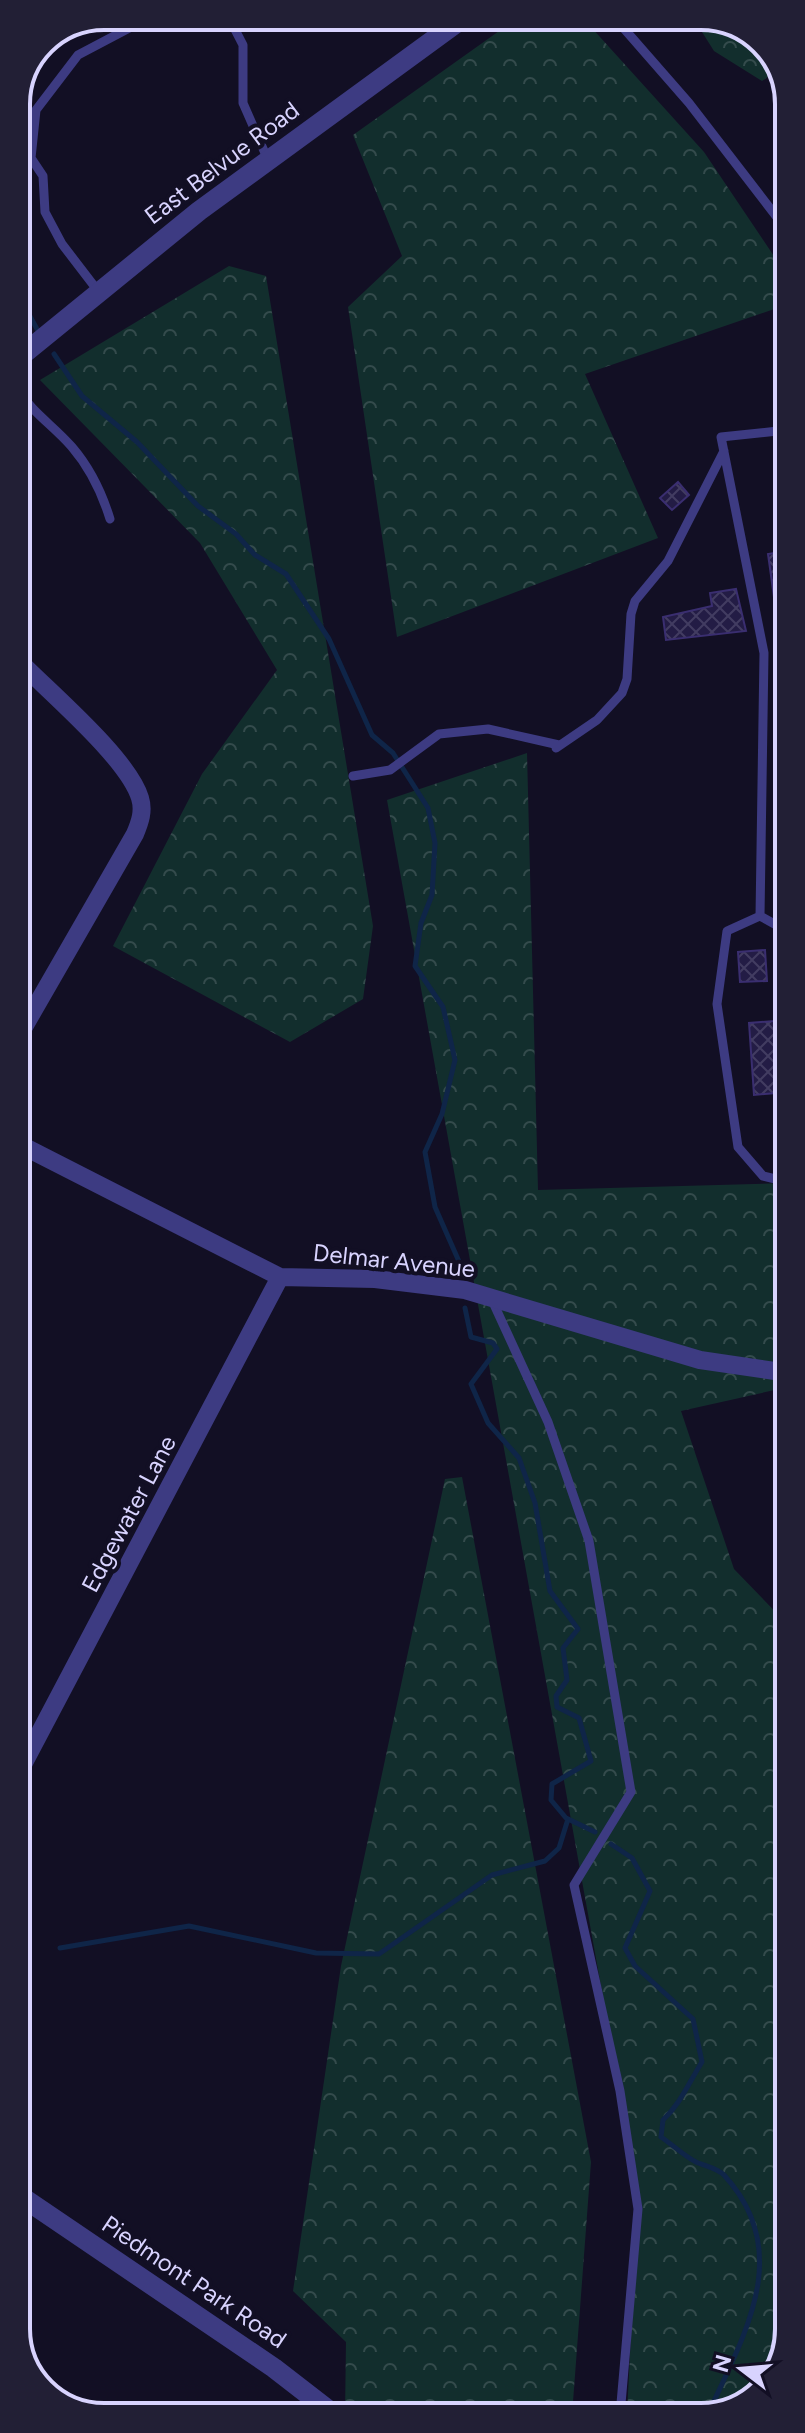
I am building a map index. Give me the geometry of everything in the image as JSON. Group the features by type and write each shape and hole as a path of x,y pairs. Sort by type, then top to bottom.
{"street":[{"name":"East Belvue Road","path":"30,348 98,291 268,160 447,30"},
{"path":"30,672 125,771 139,795 142,814 135,834 30,1016"},
{"name":"Delmar Avenue","path":"30,1150 280,1277 375,1279 490,1296 700,1360 775,1371"},
{"name":"Edgewater Lane","path":"30,1751 280,1277"},
{"name":"Piedmont Park Road","path":"30,2202 274,2368 319,2403"}],"lane":[{"path":"98,291 62,244 45,212 43,176 31,158 36,110 78,55 125,30"},
{"path":"235,30 243,45 243,103 268,160"},
{"path":"625,30 698,114 775,215"},
{"path":"30,410 72,447 102,494 110,519"},
{"path":"760,916 764,653 721,437 775,431"},
{"path":"353,776 390,770 439,734 488,729 557,746 597,720 622,693 635,601 668,561 724,451"},
{"path":"760,916 775,924"},
{"path":"760,916 727,931 717,1004 738,1147 763,1176 775,1179"},
{"path":"490,1296 548,1422 589,1541 631,1792 574,1885 620,2091 638,2209 621,2403"}],"green space":[{"path":"500,30 594,30 704,152 775,258 775,309 585,374 658,538 397,637 348,307 402,256 353,135"},
{"path":"701,30 715,31 746,45 757,55 769,76 762,81 714,51"},
{"path":"229,266 266,276 373,926 363,999 290,1042 113,946 202,774 277,670 200,543 40,380"},
{"path":"527,753 538,1190 775,1183 775,1390 681,1411 734,1569 775,1612 775,2328 771,2352 760,2374 750,2385 720,2400 628,2403 638,2191 387,800"},
{"path":"462,1477 591,2162 573,2403 345,2403 346,2342 293,2291 341,1966 445,1479"}],"building":[{"path":"678,482 689,495 672,510 660,498"},
{"path":"775,553 775,604 768,554"},
{"path":"736,589 746,631 666,640 663,617 712,606 710,593"},
{"path":"765,950 767,981 740,982 738,952"},
{"path":"775,1021 775,1093 754,1095 749,1023"}],"waterway":[{"path":"30,316 37,329"},
{"path":"54,354 82,396 137,442 198,506 236,534 255,555 286,574 329,639 372,735 393,753 428,808 435,843 432,895 421,923 415,966 443,1007 455,1060 442,1114 425,1152 435,1207 461,1266"},
{"path":"465,1308 471,1337 493,1343 497,1349 471,1384 488,1423 519,1458 535,1503 550,1591 578,1629 563,1648 567,1680 556,1696 557,1707 579,1718 591,1761 552,1784 551,1800 566,1818 595,1832"},
{"path":"60,1948 189,1926 316,1953 379,1954 492,1875 545,1861 559,1848 568,1819"},
{"path":"611,1844 632,1858 650,1891 625,1948 635,1966 693,2019 702,2062 680,2100 663,2120 661,2137 692,2160 724,2175 745,2204 757,2234 760,2264 756,2294 748,2324 714,2401"}]}
